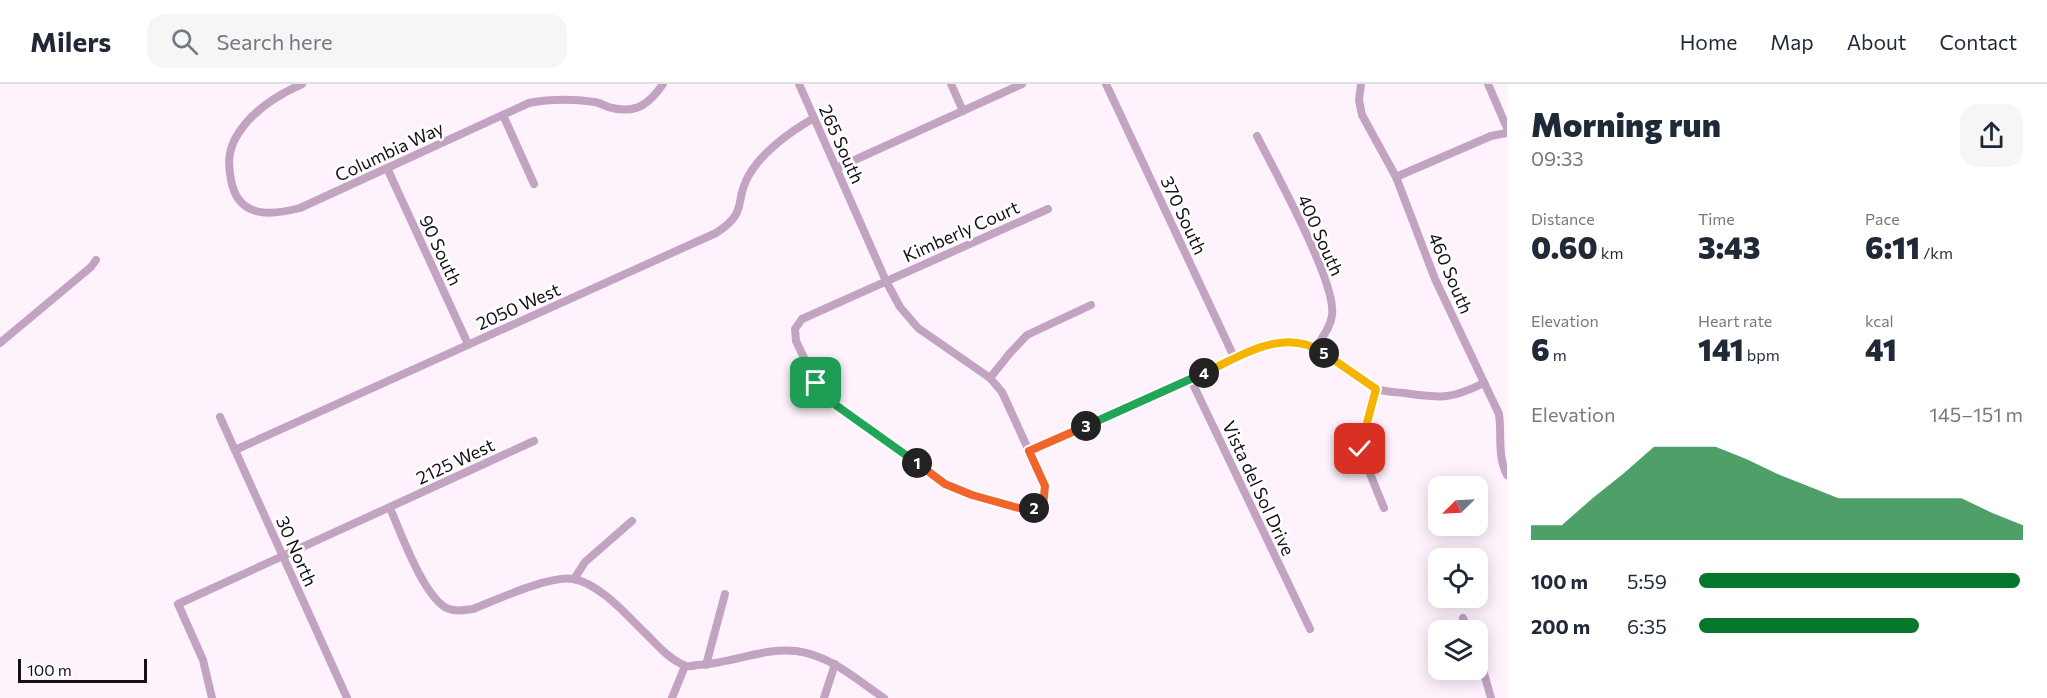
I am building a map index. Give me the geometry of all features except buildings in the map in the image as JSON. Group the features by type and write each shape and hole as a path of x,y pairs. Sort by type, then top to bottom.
{"street":[{"name":"Columbia Way","path":"302,84 274,98 257,111 245,124 229,154 232,189 239,201 251,210 281,213 300,208 529,103 546,100 597,102 612,108 630,109 651,100 663,84"},
{"name":"265 South","path":"799,84 886,281 900,307 918,328 990,378"},
{"path":"951,84 963,111"},
{"path":"837,168 1022,84"},
{"name":"370 South","path":"1106,84 1235,359"},
{"name":"460 South","path":"1361,84 1359,100 1362,115 1396,177 1436,279 1499,414 1501,429 1499,449 1501,464 1507,475"},
{"path":"1488,84 1507,128"},
{"path":"503,115 534,184"},
{"name":"2050 West","path":"235,450 716,233 735,217 741,206 743,191 750,174 773,148 796,128 814,118"},
{"path":"1396,177 1491,136 1507,133"},
{"name":"400 South","path":"1257,136 1310,242 1333,300 1329,327 1316,348"},
{"name":"90 South","path":"387,168 468,344"},
{"name":"Kimberly Court","path":"1029,451 1045,486 1043,506 1026,510 972,495 945,484 837,406 816,383 796,341 795,329 802,319 1048,209"},
{"path":"0,343 91,267 96,260"},
{"path":"1091,305 1028,335 990,378 1002,392 1029,451 1191,380 1262,346 1282,341 1300,342 1316,348 1376,389 1436,398 1459,395 1484,383"},
{"name":"Vista del Sol Drive","path":"1191,380 1310,629"},
{"path":"1376,389 1360,449 1384,508"},
{"name":"30 North","path":"220,417 346,698"},
{"name":"2125 West","path":"212,698 203,660 178,604 534,441"},
{"path":"390,508 427,588 437,601 448,609 473,609 547,582 574,579 592,587 615,604 665,652 685,666 706,665 777,651 794,651 812,654 835,664 884,698"},
{"path":"574,579 585,562 632,521"},
{"path":"706,665 725,594"},
{"path":"824,698 835,664"},
{"path":"672,698 685,666"},
{"path":"1486,680 1491,698"}],"route":[{"path":"816,383 837,406 945,484 972,495 1026,510 1043,506 1045,486 1029,451 1191,380 1262,346 1282,341 1300,342 1316,348 1376,389 1360,449"}]}
